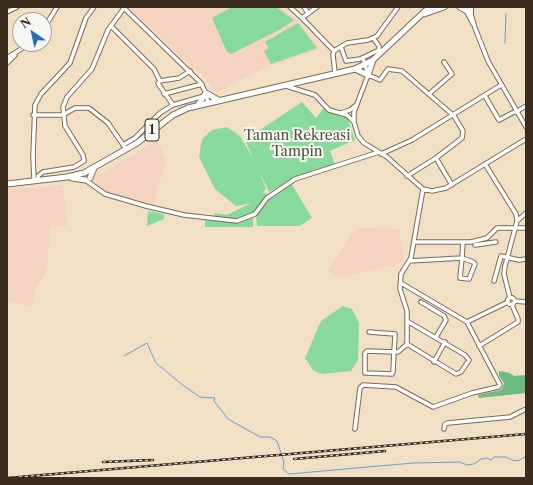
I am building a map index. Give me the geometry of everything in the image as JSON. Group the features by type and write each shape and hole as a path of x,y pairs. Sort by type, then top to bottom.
{"highway":[{"name":"1","path":"7,184 67,177 84,173 125,147 137,143 173,115 198,105 355,69 373,60 421,15 433,7"},
{"name":"1","path":"421,15 444,7"},
{"path":"460,7 468,9"},
{"path":"355,69 368,75 373,60"},
{"path":"198,105 206,95 219,100"},
{"path":"90,178 94,168"},
{"path":"67,177 84,180"}],"street":[{"path":"36,180 34,167 34,115 37,100 70,63 86,18 94,7"},
{"path":"36,180 43,172 74,167 82,164 84,161 83,155 65,126 63,115 66,98 92,69 111,26 124,7 202,84 209,103"},
{"path":"290,7 334,51"},
{"path":"304,7 308,12"},
{"path":"302,18 308,12 317,7"},
{"path":"334,51 347,43 373,38 389,21 398,7"},
{"path":"7,12 15,8"},
{"path":"468,9 488,61 526,128"},
{"path":"111,26 154,69 164,94 173,105"},
{"path":"341,47 344,59 347,62 363,58 379,50 379,46 373,38"},
{"path":"334,51 335,74"},
{"path":"7,58 18,53"},
{"path":"7,64 18,53"},
{"path":"350,113 368,75 363,58"},
{"path":"430,94 452,74 444,62"},
{"path":"368,75 380,80 388,69 402,71 454,116 463,131 462,138 436,158 407,176"},
{"path":"159,82 179,78 190,71"},
{"path":"164,94 202,84"},
{"path":"285,85 315,95 329,110 340,113 350,113"},
{"path":"84,173 105,194 112,197 184,216 237,221 255,214 273,193 298,178 391,149 454,116 501,86"},
{"path":"34,115 63,115 74,108 89,108 108,123 125,147 160,113 173,105 206,95"},
{"path":"485,96 499,120 526,106"},
{"path":"350,113 361,140 387,157 423,189 437,191 452,185 526,139"},
{"path":"387,157 391,149"},
{"path":"436,158 452,185"},
{"path":"467,322 508,302 510,298 504,274 517,221 516,214 485,164"},
{"path":"34,167 43,172"},
{"path":"84,173 84,180 97,187"},
{"path":"369,332 393,333 395,336 394,352 392,374 364,372 365,352 394,352 401,350 407,344 407,312 400,288 401,274 410,261 423,189"},
{"path":"516,214 526,214"},
{"path":"517,221 526,214"},
{"path":"414,242 471,242 490,236 497,228 526,228"},
{"path":"490,236 490,243"},
{"path":"410,261 462,258 475,264 469,279 460,278 462,258 463,242"},
{"path":"475,245 496,242"},
{"path":"494,281 501,256 526,259"},
{"path":"355,430 360,388 363,386 396,387 433,407 472,393 498,387 499,382 467,322 401,283"},
{"path":"510,298 515,301 526,302"},
{"path":"512,305 515,301"},
{"path":"421,302 444,316 446,320 436,337"},
{"path":"479,346 518,322 518,318 512,305 508,302"},
{"path":"407,321 445,342 465,355 469,360 458,374 434,362 407,344"},
{"path":"434,362 445,342"},
{"path":"444,429 445,424 448,423 510,417 526,409"}],"shaded area":[{"path":"128,7 279,7 298,21 320,49 271,65 216,93 199,71 193,68"},
{"path":"157,141 166,159 153,206 105,192 98,186 93,178"},
{"path":"63,185 67,226 50,227 47,271 34,292 32,306 7,301 7,190"},
{"path":"361,228 399,229 401,246 404,255 403,262 341,278 328,271 352,232"}],"green space":[{"path":"232,7 276,7 294,20 279,30 231,54 227,52 212,18"},
{"path":"298,23 317,48 271,64 264,51 269,48 265,42"},
{"name":"Taman Rekreasi Tampin","path":"302,102 316,118 325,106 347,117 355,140 330,151 335,165 292,180 269,192 260,173 266,189 263,192 269,196 253,214 253,227 205,227 205,220 213,221 215,213 227,215 251,203 236,206 215,189 199,157 202,139 212,130 227,127 240,136 253,158 245,140"},
{"path":"291,183 312,218 300,226 257,226 256,214 269,197"},
{"path":"148,211 164,214 164,219 147,226"},
{"path":"343,306 352,309 359,323 358,360 351,371 322,374 313,370 305,358 321,321"},
{"path":"499,371 510,373 514,376 526,375 526,393 479,398 478,395 500,390 503,387 504,383 499,376"}],"waterway":[{"path":"505,43 506,14"},
{"path":"124,356 147,343 156,363 184,386 200,397 215,398 214,401 228,419 260,437 270,437 277,441 284,462 283,469 289,474 413,463 460,462 467,465 474,464 481,459 487,458 491,460 494,457 506,457 518,461 526,456"}],"railway":[{"path":"7,478 526,434"},
{"path":"294,459 385,451"},
{"path":"103,462 153,460"}]}
